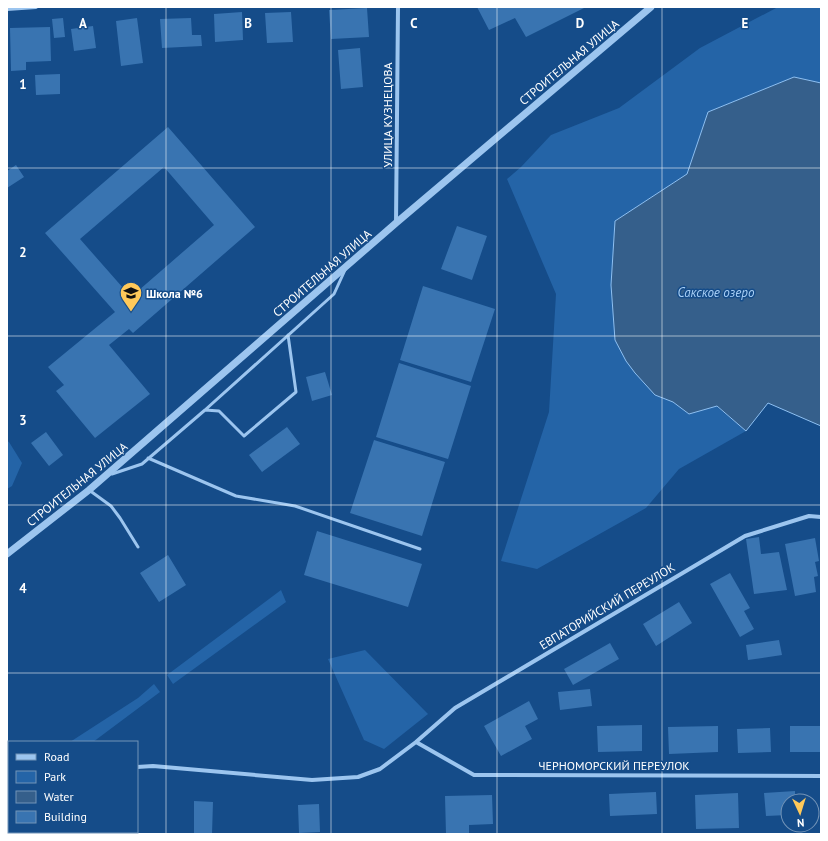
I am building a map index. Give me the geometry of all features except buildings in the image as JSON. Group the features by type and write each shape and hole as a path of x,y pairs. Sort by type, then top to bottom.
{"street":[{"path":"7,9 36,7"},
{"name":"УЛИЦА КУЗНЕЦОВА","path":"396,223 398,7"},
{"name":"СТРОИТЕЛЬНАЯ УЛИЦА","path":"7,554 90,490 346,266 651,7"},
{"name":"ЕВПАТОРИЙСКИЙ ПЕРЕУЛОК","path":"138,767 153,766 312,780 358,776 380,769 416,742 455,708 745,536 809,516 821,517"},
{"name":"ЧЕРНОМОРСКИЙ ПЕРЕУЛОК","path":"416,742 474,775 821,776"}],"lane":[{"path":"107,475 142,464 204,410 334,294 346,266"},
{"path":"204,410 219,411 244,436 296,392 288,335"},
{"path":"148,458 236,496 295,506 420,548"},
{"path":"90,490 111,506 138,547"}],"green space":[{"path":"778,7 821,7 821,83 794,77 708,112 687,174 615,221 611,285 615,340 655,395 673,402 689,414 716,406 746,431 679,469 646,508 537,569 501,561 549,412 556,294 507,179 521,167 551,135 619,108 700,48"},
{"path":"7,441 22,463 12,486 7,489"},
{"path":"281,590 286,602 173,684 167,675"},
{"path":"365,650 428,714 384,749 364,740 328,659"},
{"path":"154,684 160,692 94,741 72,741 138,698"}],"water":[{"name":"Сакское озеро","path":"794,77 821,83 821,426 768,403 746,431 717,406 689,414 673,402 655,395 626,361 615,340 611,285 615,221 687,174 708,112"}],"place":[{"name":"Школа №6","path":"131,312"}]}
